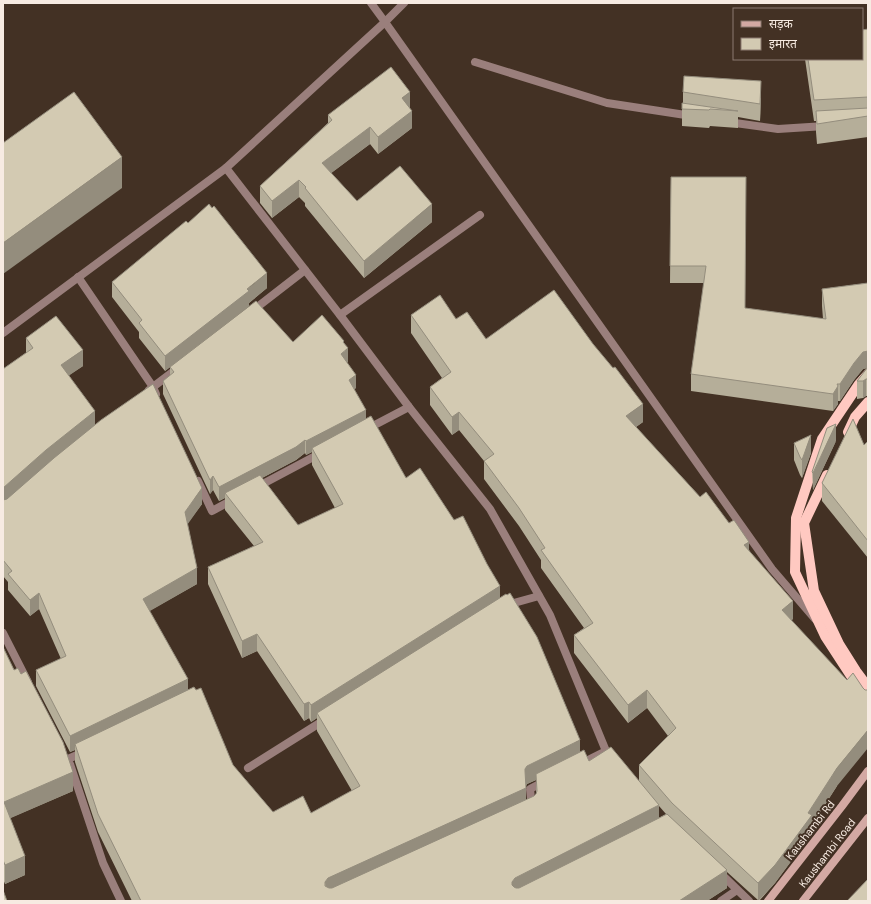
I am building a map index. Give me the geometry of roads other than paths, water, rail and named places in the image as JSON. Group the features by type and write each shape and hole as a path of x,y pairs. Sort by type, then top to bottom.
{"main road":[{"path":"868,374 859,384 822,439 796,518 795,572 825,636 868,702"},
{"path":"845,438 855,416 868,402"},
{"path":"831,466 804,523 814,592 839,644 868,687"},
{"name":"Kaushambi Rd","path":"768,901 868,771"},
{"name":"Kaushambi Road","path":"803,901 868,818"}],"street":[{"path":"371,3 772,568 868,682"},
{"path":"3,333 226,168 404,3"},
{"path":"475,62 607,103 700,118"},
{"path":"723,121 778,129 830,126"},
{"path":"226,168 409,407 490,509 550,615 606,751 616,762"},
{"path":"340,315 480,215"},
{"path":"244,317 305,270"},
{"path":"78,277 153,387 159,401"},
{"path":"141,397 183,364"},
{"path":"360,433 409,407"},
{"path":"196,476 212,510 332,448"},
{"path":"500,610 507,605 539,596"},
{"path":"3,633 32,689"},
{"path":"248,768 335,713"},
{"path":"89,749 66,756 103,863 120,901"},
{"path":"571,768 606,751"},
{"path":"526,812 532,808 530,789 550,778"},
{"path":"714,868 749,901"},
{"path":"721,901 737,890"}]}
